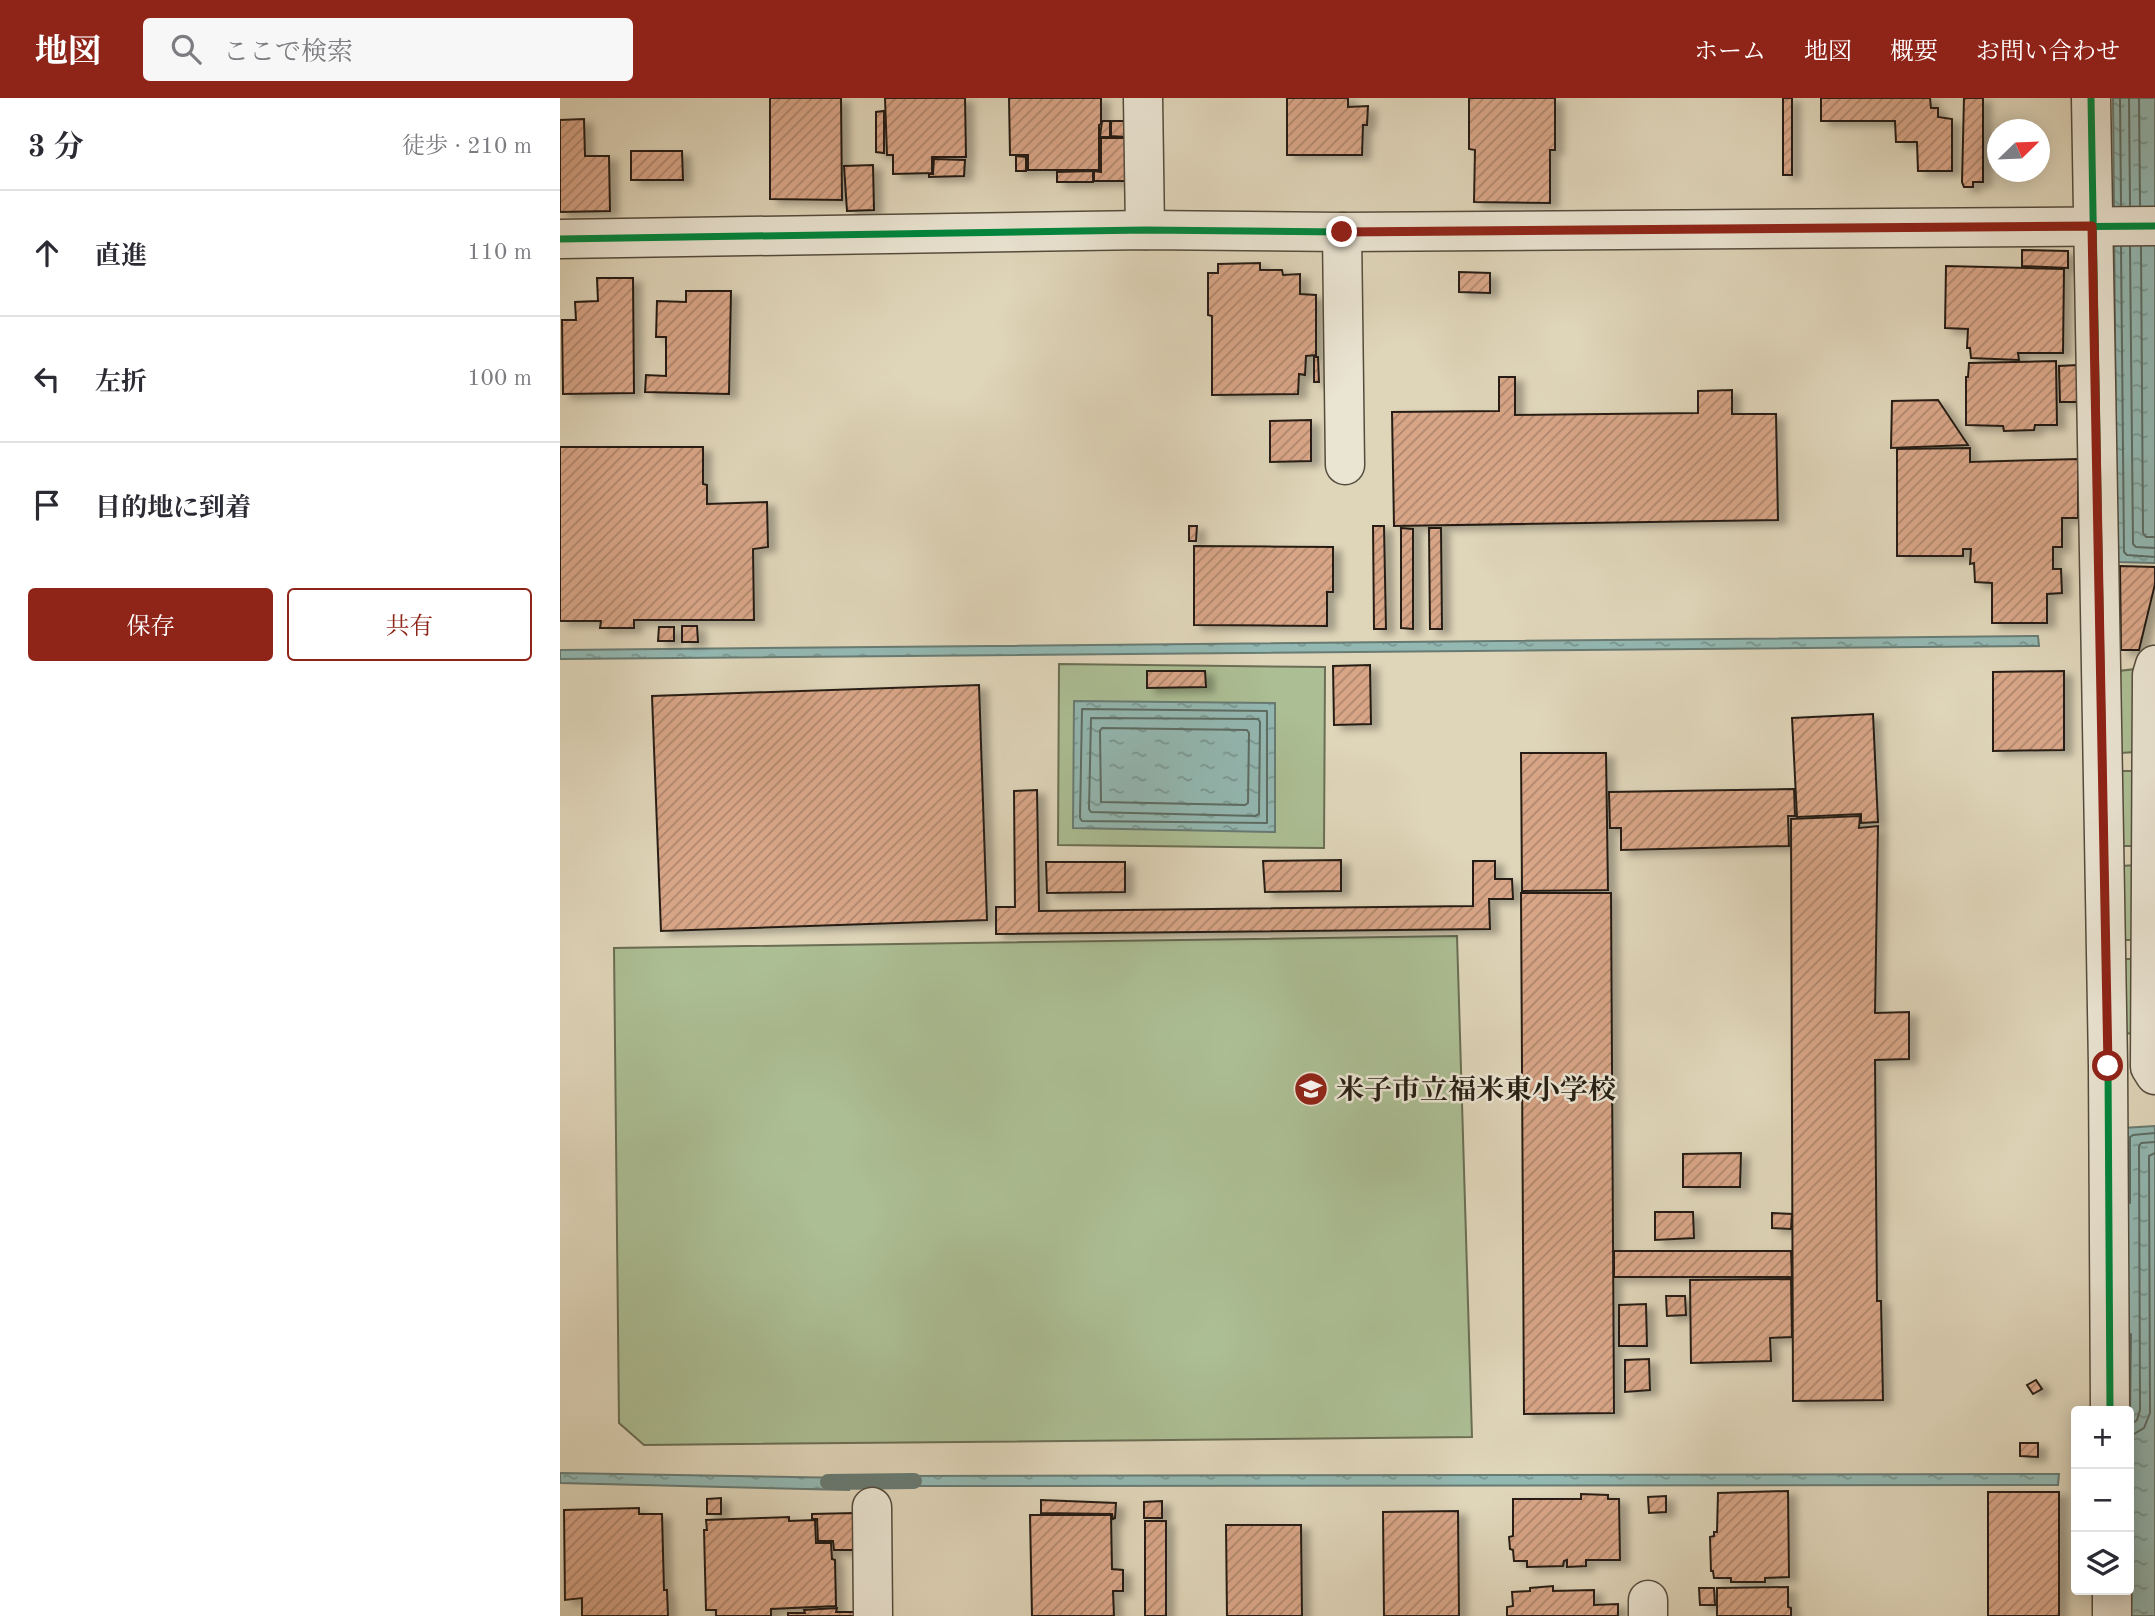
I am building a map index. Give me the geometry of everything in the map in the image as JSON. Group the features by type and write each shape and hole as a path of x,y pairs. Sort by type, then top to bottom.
{"street":[{"path":"1143,98 1145,230"},
{"path":"2091,98 2097,226 2110,1406"},
{"path":"560,239 1145,230 1342,232 2155,226"},
{"path":"1342,232 1345,466"},
{"path":"2108,1066 2153,1070 2152,675 2155,665"},
{"path":"872,1507 873,1616"},
{"path":"2112,1595 2112,1616"}],"green space":[{"path":"1059,664 1325,667 1324,848 1058,845"},
{"path":"2136,669 2135,752 2121,753 2119,671"},
{"path":"2121,771 2135,771 2136,846 2122,846"},
{"path":"2135,865 2135,940 2122,940 2122,866"},
{"path":"1457,936 1472,1437 644,1445 619,1423 614,948"},
{"path":"2123,959 2137,959 2137,1034 2124,1033"}],"water":[{"path":"2113,98 2155,98 2155,563 2117,562"},
{"path":"2038,636 2039,646 560,659 560,650"},
{"path":"1074,701 1275,703 1275,832 1073,828"},
{"path":"2155,1126 2155,1616 2124,1616 2128,1595 2134,1595 2134,1406 2129,1406 2123,1128"},
{"path":"560,1473 850,1478 849,1490 560,1483"},
{"path":"2059,1474 2058,1485 894,1486 893,1476"}],"building":[{"path":"770,98 841,98 842,200 770,199"},
{"path":"885,98 965,98 966,157 932,157 932,173 893,174 893,155 887,155"},
{"path":"1009,98 1101,98 1099,170 1028,170 1028,155 1010,155"},
{"path":"1287,98 1348,98 1348,107 1368,106 1367,125 1363,125 1362,155 1287,155"},
{"path":"1469,98 1555,98 1555,150 1550,150 1550,203 1474,202 1475,150 1469,149"},
{"path":"1783,98 1792,98 1792,175 1783,175"},
{"path":"1821,98 1930,98 1931,108 1938,108 1938,117 1952,119 1952,171 1918,171 1917,142 1896,142 1895,121 1821,121"},
{"path":"1964,98 1983,98 1983,182 1973,182 1973,187 1964,187 1962,182"},
{"path":"884,111 884,153 876,152 876,112"},
{"path":"584,119 585,156 609,156 610,211 560,212 560,120"},
{"path":"1102,121 1110,121 1110,137 1100,137"},
{"path":"1111,121 1125,121 1125,137 1111,136"},
{"path":"1101,138 1126,138 1125,181 1094,181 1094,171 1101,172"},
{"path":"631,151 682,151 683,180 631,180"},
{"path":"1016,156 1026,157 1026,171 1016,171"},
{"path":"934,159 965,160 964,176 929,177 929,174 933,174"},
{"path":"873,165 874,210 847,211 844,166"},
{"path":"1093,171 1093,182 1057,182 1057,172"},
{"path":"2022,250 2068,251 2068,268 2022,266"},
{"path":"1260,263 1260,270 1282,270 1283,275 1300,274 1300,294 1316,295 1316,355 1306,356 1305,375 1299,374 1298,394 1212,395 1212,316 1208,315 1208,273 1218,273 1218,264"},
{"path":"1946,266 2064,269 2063,353 2018,353 2019,360 1971,358 1970,348 1967,348 1968,329 1945,328"},
{"path":"1459,272 1490,273 1490,293 1459,292"},
{"path":"597,278 633,278 634,393 563,394 562,320 576,320 575,302 598,301"},
{"path":"686,291 731,291 729,394 645,392 646,375 666,376 666,337 656,337 657,301 686,302"},
{"path":"1314,357 1318,357 1319,382 1314,382"},
{"path":"2056,361 2057,425 2035,425 2034,430 2004,431 2003,426 1966,425 1966,377 1969,363"},
{"path":"2077,365 2077,402 2060,402 2059,366"},
{"path":"1499,377 1515,377 1515,415 1698,413 1698,391 1732,390 1732,414 1776,414 1778,520 1394,526 1392,412 1499,411"},
{"path":"1938,400 1968,445 1891,448 1892,401"},
{"path":"1311,420 1311,461 1270,462 1270,421"},
{"path":"560,447 703,447 703,484 707,485 707,504 767,502 768,547 753,549 754,620 634,620 634,628 600,628 601,621 560,621"},
{"path":"1970,448 1970,462 2078,459 2078,518 2062,518 2062,547 2053,547 2053,569 2061,569 2062,593 2047,594 2047,623 1992,623 1992,583 1975,582 1974,563 1970,564 1971,549 1963,549 1963,556 1897,556 1897,449"},
{"path":"1189,526 1197,526 1196,541 1189,541"},
{"path":"1373,526 1384,526 1386,629 1374,629"},
{"path":"1401,528 1413,529 1413,629 1401,628"},
{"path":"1429,528 1441,528 1442,629 1430,629"},
{"path":"1194,546 1333,547 1333,592 1327,592 1327,626 1194,625"},
{"path":"2120,566 2155,567 2155,584 2139,650 2121,650"},
{"path":"682,626 697,626 698,642 682,642"},
{"path":"659,627 674,627 674,641 658,641"},
{"path":"1370,665 1371,724 1334,725 1333,666"},
{"path":"1147,671 1205,671 1206,687 1147,688"},
{"path":"2064,671 2064,750 1993,751 1993,672"},
{"path":"979,685 987,920 661,931 652,696"},
{"path":"1873,714 1878,822 1861,823 1861,814 1797,817 1792,718"},
{"path":"1521,753 1606,753 1608,890 1522,891"},
{"path":"1794,789 1795,816 1788,816 1789,846 1621,850 1621,828 1610,828 1609,792"},
{"path":"1037,790 1039,911 1473,906 1473,861 1495,861 1495,879 1512,879 1513,899 1489,899 1490,929 996,934 996,907 1015,907 1014,791"},
{"path":"1860,816 1859,828 1878,826 1875,1013 1909,1012 1909,1059 1875,1060 1877,1301 1881,1301 1883,1400 1793,1401 1791,819"},
{"path":"1341,860 1341,891 1265,892 1263,861"},
{"path":"1046,862 1125,862 1125,892 1047,893"},
{"path":"1521,893 1611,893 1614,1413 1524,1414"},
{"path":"1741,1153 1740,1187 1683,1187 1683,1154"},
{"path":"1655,1212 1693,1212 1694,1238 1655,1240"},
{"path":"1772,1213 1792,1214 1791,1229 1772,1228"},
{"path":"1614,1251 1791,1251 1792,1277 1614,1277"},
{"path":"1791,1279 1792,1337 1770,1338 1771,1361 1691,1363 1690,1280"},
{"path":"1666,1296 1685,1296 1686,1315 1667,1316"},
{"path":"1646,1304 1647,1346 1619,1346 1619,1305"},
{"path":"1649,1359 1650,1390 1625,1392 1625,1360"},
{"path":"2036,1380 2042,1389 2033,1394 2027,1385"},
{"path":"2020,1443 2038,1443 2038,1457 2020,1456"},
{"path":"1788,1491 1789,1577 1765,1578 1765,1582 1731,1582 1731,1578 1714,1578 1711,1571 1710,1537 1717,1532 1718,1493"},
{"path":"1988,1492 2059,1492 2059,1616 1988,1616"},
{"path":"1581,1494 1608,1495 1608,1499 1619,1499 1620,1560 1586,1560 1586,1566 1567,1567 1567,1560 1563,1566 1527,1567 1527,1561 1514,1561 1509,1537 1513,1536 1513,1499 1581,1499"},
{"path":"1666,1496 1666,1512 1649,1513 1648,1497"},
{"path":"721,1498 721,1514 707,1514 707,1499"},
{"path":"1041,1500 1116,1503 1115,1518 1113,1519 1112,1514 1041,1513"},
{"path":"1162,1501 1162,1518 1144,1518 1144,1502"},
{"path":"639,1508 639,1514 662,1514 664,1590 667,1590 668,1616 582,1616 582,1598 565,1600 564,1510"},
{"path":"1458,1511 1459,1616 1384,1616 1383,1512"},
{"path":"854,1513 855,1550 834,1550 833,1541 818,1541 817,1519 812,1519 812,1514"},
{"path":"1030,1515 1111,1515 1112,1569 1123,1570 1123,1591 1113,1591 1114,1616 1032,1616"},
{"path":"789,1517 789,1521 815,1520 816,1543 831,1543 832,1559 835,1560 836,1606 771,1609 771,1616 716,1616 716,1610 706,1610 706,1520"},
{"path":"1145,1521 1166,1521 1166,1616 1145,1616"},
{"path":"1226,1525 1301,1525 1302,1616 1227,1616"},
{"path":"1553,1586 1553,1591 1594,1590 1594,1605 1618,1604 1618,1616 1507,1616 1507,1607 1513,1606 1512,1592"},
{"path":"1788,1587 1791,1616 1717,1616 1717,1588"},
{"path":"1699,1588 1714,1588 1715,1605 1700,1605"},
{"path":"837,1608 836,1612 854,1612 854,1616 788,1616 788,1613 805,1613 804,1610"}],"waterway":[{"path":"828,1482 914,1481"}],"cycle path":[{"path":"2091,98 2108,1066 2110,1406"},
{"path":"560,239 1145,230 1342,232 2155,226"}],"place":[{"name":"米子市立福米東小学校","path":"1311,1089"}],"route":[{"path":"1342,232 2092,226 2108,1066"}]}
